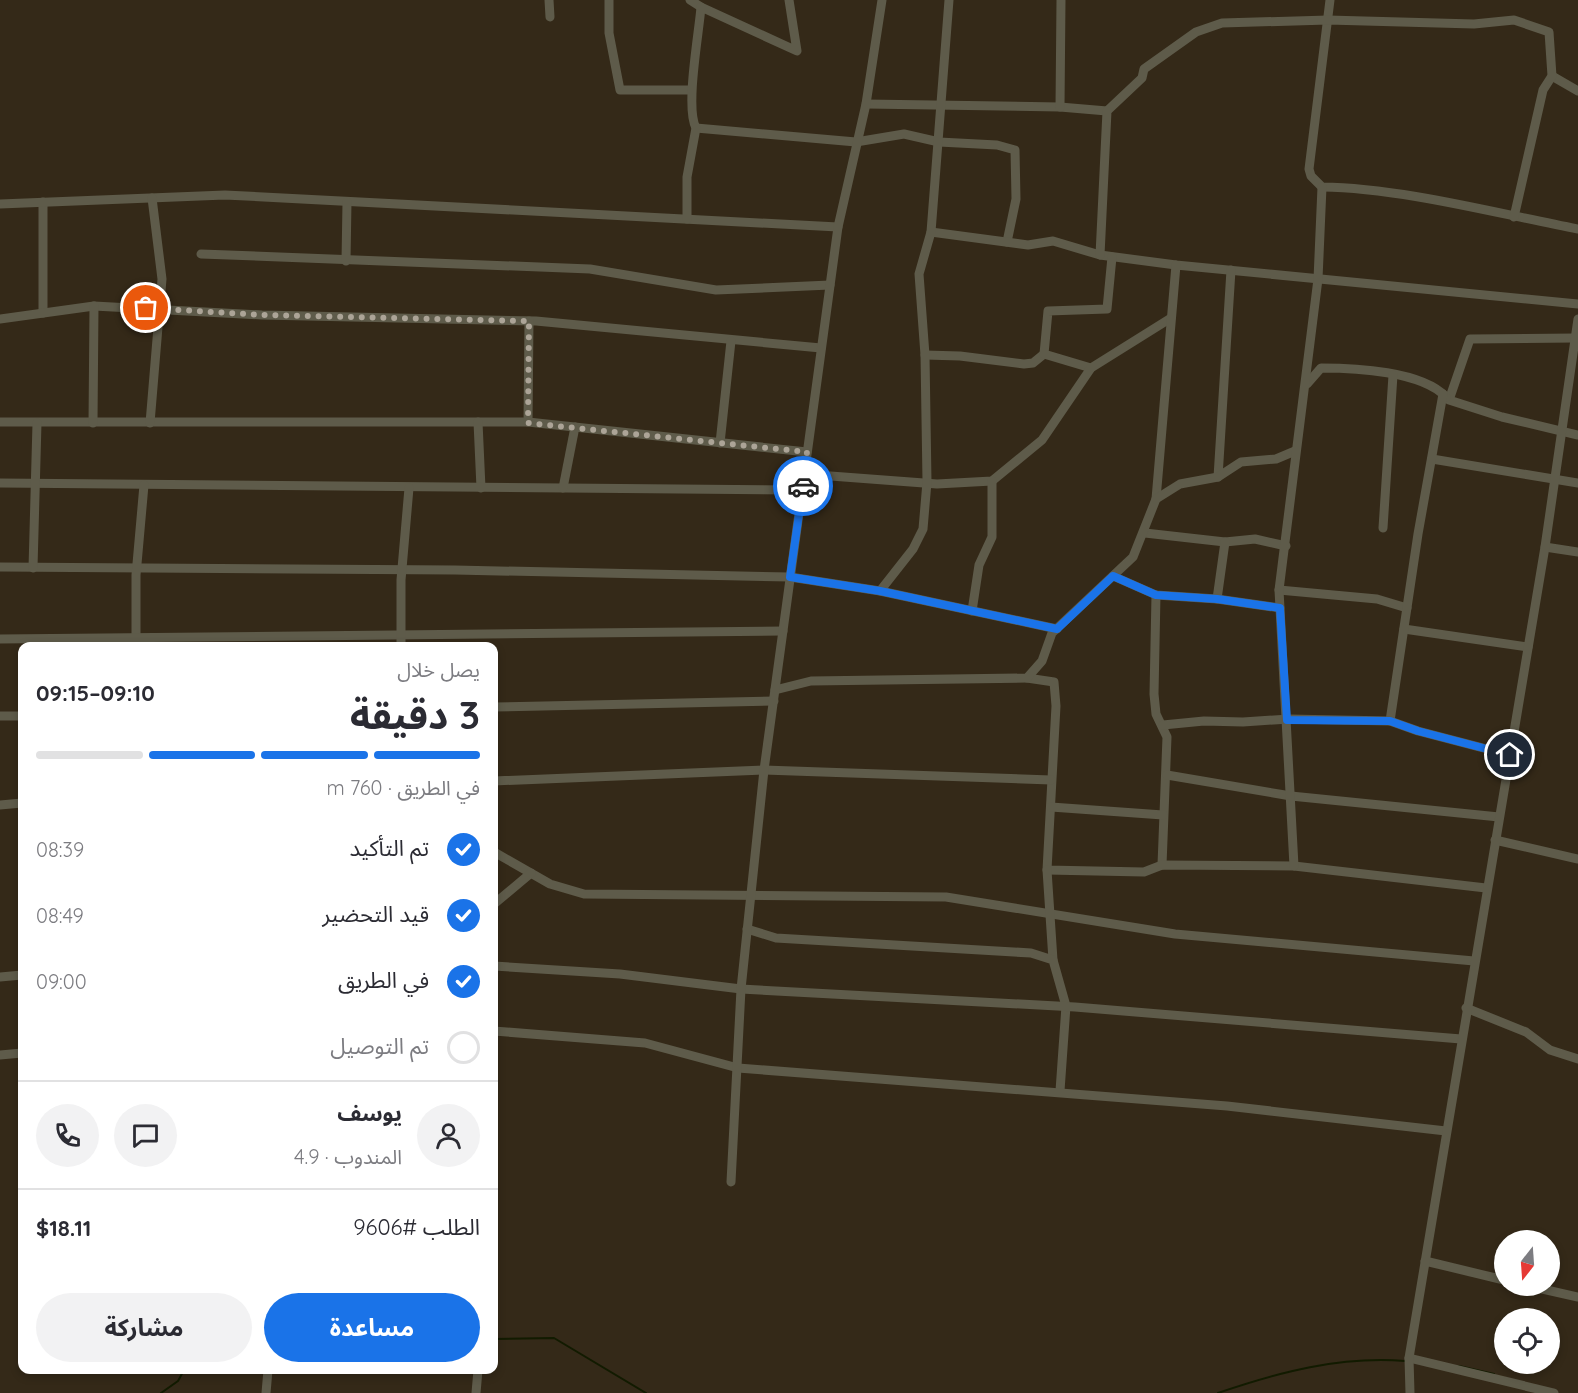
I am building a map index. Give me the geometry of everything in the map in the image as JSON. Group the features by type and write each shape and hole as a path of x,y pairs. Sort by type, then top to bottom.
{"street":[{"path":"549,0 550,17"},
{"path":"609,0 609,33 620,90 691,90"},
{"path":"690,0 797,51 789,0"},
{"path":"731,1182 741,989 764,770 838,227 866,104 882,0"},
{"path":"880,591 913,549 923,529 927,482 925,355 919,274 931,232 949,0"},
{"path":"1060,107 1061,0"},
{"path":"1294,866 1279,590 1286,546 1295,451 1307,384 1318,279 1322,188 1311,176 1309,169 1330,0"},
{"path":"687,219 687,177 696,128 693,123 691,90 701,7"},
{"path":"1100,255 1107,111 1142,78 1144,69 1196,32 1222,23 1328,20 1474,24 1514,20 1548,32 1552,76 1543,90 1514,217"},
{"path":"1552,76 1578,91"},
{"path":"866,104 1060,107 1107,111"},
{"path":"696,128 856,142 904,134 939,142 997,145 1015,150 1016,199 1007,242"},
{"path":"1322,188 1346,188 1578,229"},
{"path":"0,204 225,195 838,227"},
{"path":"150,423 162,279 153,198"},
{"path":"43,202 43,313"},
{"path":"345,261 347,202"},
{"path":"931,232 1028,245 1053,241 1100,255 1176,265 1578,304"},
{"path":"201,254 590,269 716,290 830,285"},
{"path":"925,355 1033,363 1044,354 1048,310 1107,309 1112,256"},
{"path":"1027,678 1042,661 1052,633 1133,557 1145,533 1156,499 1176,265"},
{"path":"1218,477 1231,270"},
{"path":"93,423 94,306"},
{"path":"0,319 94,306 262,315 529,321 821,348"},
{"path":"804,474 937,484 992,481 1042,440 1091,368 1171,318"},
{"path":"1410,1393 1408,1358 1575,366 1578,319"},
{"path":"528,423 529,321"},
{"path":"1390,721 1432,459 1446,397 1470,339 1575,338"},
{"path":"720,443 732,341"},
{"path":"1044,354 1091,368"},
{"path":"1307,384 1321,368 1358,368 1426,381 1446,397 1562,433 1578,435"},
{"path":"1383,528 1393,375"},
{"path":"0,422 528,423 807,452"},
{"path":"478,422 481,488"},
{"path":"33,568 37,423"},
{"path":"563,488 575,427"},
{"path":"1156,499 1180,484 1218,477 1241,462 1276,459 1295,451"},
{"path":"1432,459 1578,483"},
{"path":"972,611 979,565 992,537 992,481"},
{"path":"0,483 802,490"},
{"path":"136,637 137,568 144,485"},
{"path":"401,642 402,570 409,488"},
{"path":"1145,533 1226,542 1255,539 1286,546"},
{"path":"1217,599 1226,542"},
{"path":"1545,547 1578,552"},
{"path":"0,567 402,570 790,577 880,591 1057,629"},
{"path":"1113,576 1156,595 1217,599 1280,608"},
{"path":"1279,590 1377,599 1407,608"},
{"path":"1156,595 1154,694 1156,714 1167,737 1162,865"},
{"path":"1404,629 1528,647"},
{"path":"0,639 783,631"},
{"path":"775,690 811,681 1027,678 1054,682 1056,706 1047,870 1053,960 1066,1006 1060,1091"},
{"path":"498,706 774,701"},
{"path":"0,716 18,716"},
{"path":"1163,725 1204,721 1390,721 1418,731 1510,755"},
{"path":"498,781 764,770 1051,780"},
{"path":"1167,775 1291,795 1499,817"},
{"path":"0,804 18,803"},
{"path":"1051,807 1163,815"},
{"path":"1495,840 1578,859"},
{"path":"498,854 560,888 596,895 946,897 1175,934 1474,961"},
{"path":"1047,870 1144,872 1162,865 1294,866 1486,888"},
{"path":"498,901 531,873"},
{"path":"747,929 777,938 1031,953 1053,960"},
{"path":"498,966 620,974 741,989 1066,1006 1461,1039"},
{"path":"0,977 18,975"},
{"path":"1466,1008 1526,1032 1550,1050 1578,1059"},
{"path":"498,1031 645,1043 738,1068 1060,1091 1227,1106 1446,1131"},
{"path":"0,1055 18,1053"},
{"path":"1425,1261 1494,1278"},
{"path":"1560,1293 1578,1297"},
{"path":"1408,1358 1554,1393"},
{"path":"266,1393 268,1374"},
{"path":"476,1393 478,1374"}],"waterway":[{"path":"498,1339 554,1338 646,1393"},
{"path":"1218,1393 1264,1378 1333,1363 1405,1361"},
{"path":"1459,1366 1494,1374"},
{"path":"161,1393 178,1381 182,1374"}],"way so far":[{"path":"146,308 262,315 447,321 529,321 528,423 807,452 803,486"}],"route":[{"path":"803,486 790,577 880,591 1015,622 1057,629 1113,576 1156,595 1217,599 1280,608 1287,720 1390,721 1418,731 1510,755"}]}
